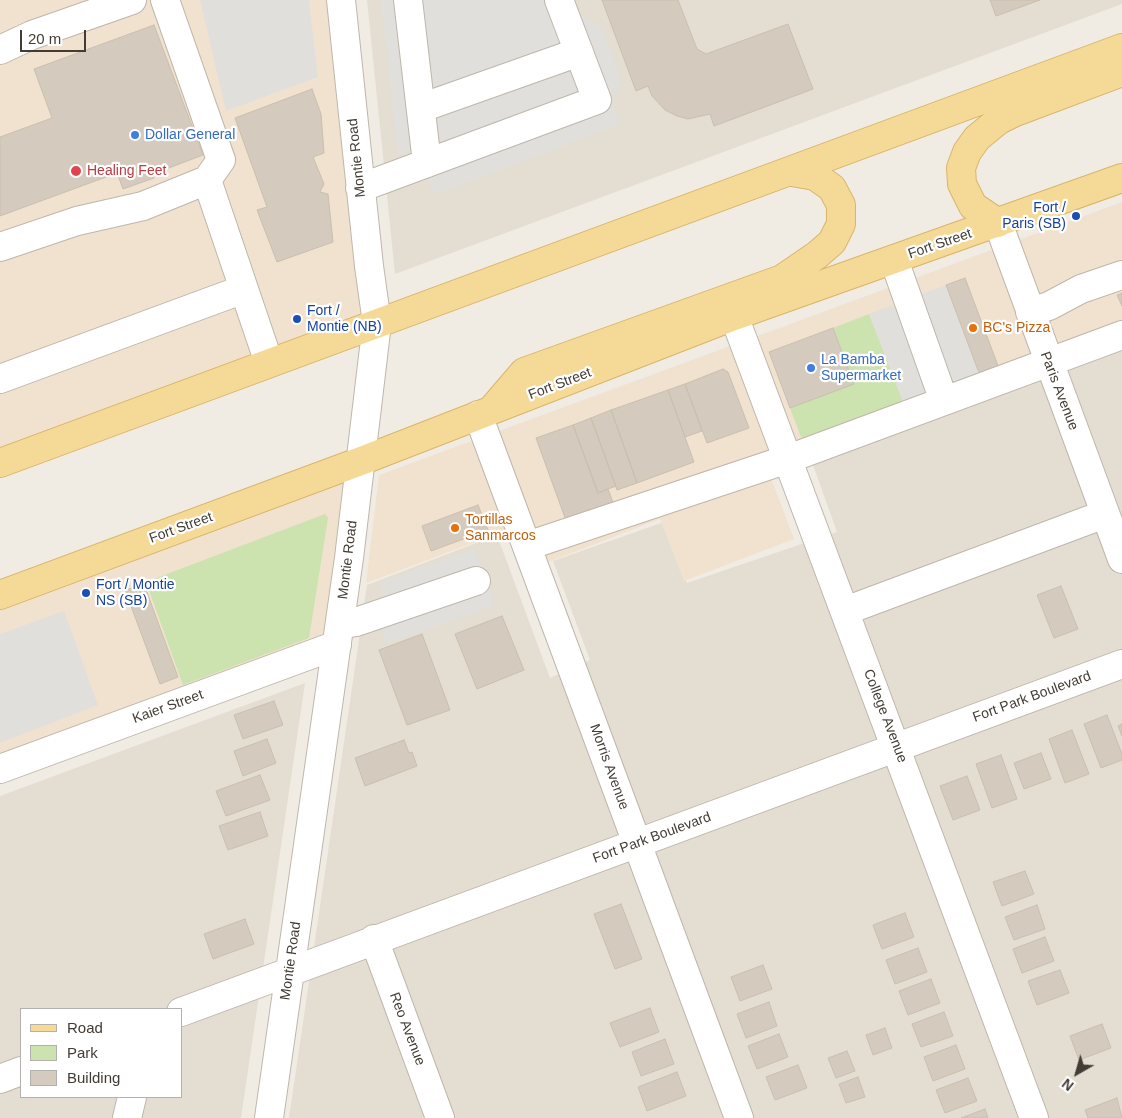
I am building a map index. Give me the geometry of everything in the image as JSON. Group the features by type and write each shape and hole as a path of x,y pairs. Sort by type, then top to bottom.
{"main road":[{"path":"0,463 377,322 792,172 1122,48"},
{"path":"998,224 974,206 962,184 961,168 967,152 977,138 999,120 1013,113 1122,72"},
{"path":"485,413 524,372 782,279 817,255 832,242 835,236 840,224 841,205 832,188 815,176 792,172"},
{"name":"Fort Street","path":"0,595 361,461 734,316 998,224 1122,178"}],"street":[{"path":"0,50 32,35 132,0"},
{"path":"0,247 77,222 143,206 207,180 221,160 165,0"},
{"name":"Montie Road","path":"269,1118 338,634 377,322 360,188 341,0"},
{"path":"408,0 427,163"},
{"path":"360,188 597,100 559,0"},
{"path":"421,108 579,52"},
{"path":"207,180 269,363"},
{"name":"Paris Avenue","path":"998,224 1122,559"},
{"path":"894,260 944,401"},
{"path":"1030,312 1049,306 1081,289 1122,275"},
{"path":"0,379 244,289"},
{"name":"College Avenue","path":"734,316 897,747 1034,1118"},
{"path":"527,546 788,459 1122,335"},
{"name":"Morris Avenue","path":"485,413 527,546 739,1118"},
{"path":"846,611 1105,514"},
{"name":"Kaier Street","path":"0,770 338,634 356,622 476,581"},
{"name":"Fort Park Boulevard","path":"182,1012 374,939 1122,664"},
{"name":"Reo Avenue","path":"374,939 440,1118"},
{"path":"0,1079 20,1071"},
{"path":"127,1118 132,1098"}],"shaded area":[{"path":"0,0 341,0 377,323 0,463"},
{"path":"200,0 309,0 318,77 226,111"},
{"path":"367,0 1122,0 1122,4 395,274"},
{"path":"381,0 574,0 580,15 602,28 621,80 612,104 621,123 485,176 433,194 418,150 398,154"},
{"path":"1122,202 1122,347 770,475 794,539 684,581 660,519 546,563 529,522 366,583 379,475"},
{"path":"946,285 981,378 905,407 869,314"},
{"path":"1122,351 1122,1118 289,1118 367,585 497,535 550,678 590,660 553,561 664,522 687,583 837,532 813,465"},
{"path":"361,461 337,645 0,769 0,595"},
{"path":"475,549 494,605 385,644 376,605 385,602 379,583"},
{"path":"64,611 98,705 0,743 0,634"},
{"path":"305,683 241,1118 0,1118 0,796"}],"green space":[{"path":"869,314 905,407 804,445 790,408 833,328"},
{"path":"325,514 328,518 309,638 183,685 146,582"}],"building":[{"path":"602,0 678,0 697,49 706,54 788,24 813,89 714,126 710,114 688,119 677,116 665,110 652,96 648,86 636,91"},
{"path":"990,0 1040,0 996,16"},
{"path":"154,25 203,155 153,174 154,178 123,189 117,173 0,216 0,137 52,118 34,69"},
{"path":"312,89 321,114 324,153 313,157 324,184 320,192 328,194 333,242 277,262 257,210 267,207 235,118"},
{"name":"BC's Pizza","path":"965,278 1000,371 981,378 946,285"},
{"path":"1122,293 1122,306 1117,295"},
{"name":"La Bamba Supermarket","path":"833,328 854,384 790,408 769,352"},
{"path":"723,369 728,372 749,428 707,443 685,384"},
{"path":"685,384 702,431 685,437 668,390"},
{"path":"668,390 694,462 637,483 611,410"},
{"path":"611,410 637,483 617,490 591,418"},
{"path":"591,418 616,486 598,493 573,425"},
{"path":"573,425 598,493 608,489 615,508 568,526 536,438"},
{"name":"Tortillas Sanmarcos","path":"478,505 488,530 431,551 422,526"},
{"path":"144,584 178,677 160,684 125,590"},
{"path":"1061,586 1078,629 1054,638 1037,595"},
{"path":"502,616 524,670 477,689 455,634"},
{"path":"422,634 450,710 407,725 379,650"},
{"path":"274,701 283,725 243,739 234,715"},
{"path":"1107,715 1122,754 1122,760 1101,768 1084,724"},
{"path":"1122,724 1122,736 1118,726"},
{"path":"1072,730 1089,774 1065,783 1049,739"},
{"path":"267,739 276,763 243,776 234,751"},
{"path":"404,740 409,753 412,752 417,766 365,786 355,758"},
{"path":"1041,753 1051,779 1024,789 1014,763"},
{"path":"1001,755 1017,799 992,808 976,764"},
{"path":"260,775 270,800 226,816 216,791"},
{"path":"967,776 980,810 953,820 940,786"},
{"path":"260,812 268,836 228,850 219,826"},
{"path":"1025,871 1034,894 1002,906 993,882"},
{"path":"621,904 642,959 615,969 594,914"},
{"path":"1037,905 1045,929 1014,940 1005,917"},
{"path":"905,913 914,937 882,949 873,925"},
{"path":"245,919 254,944 213,959 204,934"},
{"path":"1045,937 1054,961 1022,973 1013,949"},
{"path":"918,948 927,972 895,984 886,960"},
{"path":"763,965 772,989 740,1001 731,977"},
{"path":"1060,970 1069,993 1037,1005 1028,981"},
{"path":"931,979 940,1003 908,1015 899,991"},
{"path":"769,1002 777,1026 746,1038 737,1014"},
{"path":"650,1008 659,1032 620,1047 610,1023"},
{"path":"944,1012 953,1036 921,1047 912,1024"},
{"path":"1102,1024 1111,1048 1079,1060 1070,1036"},
{"path":"885,1028 892,1048 873,1055 866,1035"},
{"path":"779,1034 788,1057 757,1069 748,1046"},
{"path":"665,1039 674,1064 641,1076 632,1052"},
{"path":"956,1045 965,1069 933,1081 924,1057"},
{"path":"847,1051 855,1071 836,1078 828,1058"},
{"path":"798,1065 807,1088 775,1100 766,1077"},
{"path":"677,1072 686,1096 647,1111 638,1087"},
{"path":"858,1077 865,1097 846,1103 839,1084"},
{"path":"968,1078 977,1101 945,1113 936,1090"},
{"path":"1117,1098 1122,1118 1088,1118 1085,1110"},
{"path":"985,1109 988,1118 961,1118"}],"place":[{"name":"Dollar General","path":"135,135"},
{"name":"Healing Feet","path":"76,171"},
{"name":"Fort / Paris (SB)","path":"1076,216"},
{"name":"Fort / Montie (NB)","path":"297,319"},
{"name":"BC's Pizza","path":"973,328"},
{"name":"La Bamba Supermarket","path":"811,368"},
{"name":"Tortillas Sanmarcos","path":"455,528"},
{"name":"Fort / Montie NS (SB)","path":"86,593"}]}
